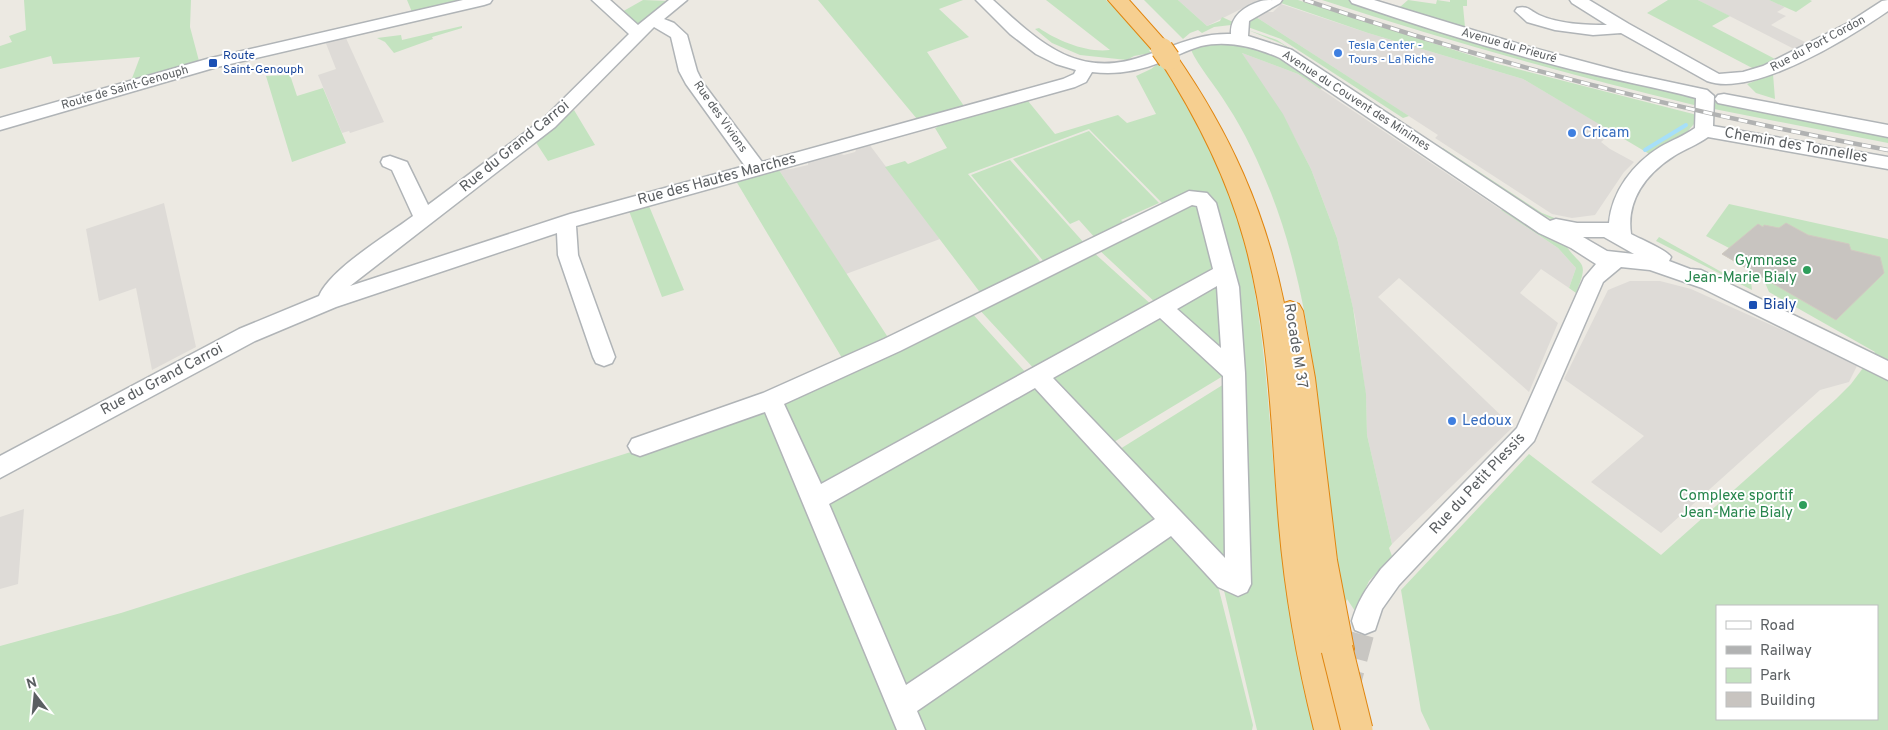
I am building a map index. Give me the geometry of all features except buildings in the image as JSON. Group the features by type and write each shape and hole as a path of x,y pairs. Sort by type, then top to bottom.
{"highway":[{"name":"Rocade M 37","path":"1118,0 1171,50 1234,173 1264,267 1274,324 1298,562 1328,715"},
{"name":"Rocade M 37","path":"1134,0 1221,113 1249,169 1276,246 1293,325 1321,560 1337,649 1357,730"}],"street":[{"name":"Route de Saint-Genouph","path":"0,124 213,62 484,0"},
{"path":"600,0 638,34"},
{"name":"Rue du Grand Carroi","path":"0,468 247,335 337,293 424,218 562,111 652,20 679,0"},
{"name":"Avenue du Couvent des Minimes","path":"984,0 1039,49 1063,61 1087,67 1110,68 1135,65 1193,42 1220,39 1240,40 1273,48 1286,54 1546,228 1587,239 1602,258 1657,264 1707,282"},
{"path":"1240,40 1240,21 1243,17 1274,0"},
{"name":"Avenue du Prieuré","path":"1358,0 1523,51 1662,85 1698,87"},
{"path":"1578,0 1601,5 1623,28 1773,108 1888,131"},
{"path":"1882,0 1888,3"},
{"name":"Rue du Port Cordon","path":"1727,85 1763,73 1854,27 1888,3"},
{"path":"1524,11 1534,19 1544,22 1601,30 1623,28"},
{"name":"Rue des Vivions","path":"652,20 668,26 679,36 688,71 695,84 757,169"},
{"path":"1594,278 1594,268 1587,239 1622,205 1639,175 1658,158 1704,130 1698,87 1691,71 1680,60"},
{"name":"Rue des Hautes Marches","path":"337,293 566,223 1069,83 1082,76 1087,67"},
{"path":"1698,87 1701,76 1727,85"},
{"path":"1698,87 1727,85"},
{"name":"Chemin des Tonnelles","path":"1704,130 1888,163"},
{"path":"390,162 400,166 424,218"},
{"path":"640,446 771,400 892,345 1189,198 1200,198 1206,204 1228,287 1234,374 1238,584 1227,579 1037,376"},
{"path":"1620,260 1628,256 1630,249 1622,237 1618,222 1622,205"},
{"path":"566,223 568,255 604,357"},
{"name":"Avenue du Couvent des Minimes","path":"1587,239 1608,230 1707,282 1888,371"},
{"name":"Rue du Petit Plessis","path":"1364,621 1375,596 1390,577 1526,434 1594,278 1600,271 1620,260"},
{"path":"816,498 1225,272"},
{"path":"1161,307 1234,374"},
{"path":"771,400 816,498 831,540 912,730"},
{"path":"901,705 1173,521"}],"shaded area":[{"path":"1178,0 1259,0 1207,26"},
{"path":"1698,0 1769,0 1785,7 1777,12 1786,16 1771,25 1809,44 1796,50"},
{"path":"1281,4 1368,33 1523,79 1613,132 1601,142 1634,162 1624,172 1595,215 1572,218 1552,214 1435,138 1438,135 1256,17 1265,12 1273,12"},
{"path":"345,36 384,122 350,133 349,131 342,133 318,75 336,69 325,41"},
{"path":"1242,53 1298,74 1558,248 1576,268 1569,288 1541,269 1520,293 1558,323 1529,392 1399,278 1378,297 1513,427 1392,544 1367,435 1366,397 1355,317 1337,238 1311,169 1290,129"},
{"path":"869,144 940,239 846,274 779,170 808,165 808,162 838,153 844,155 855,152 857,148"},
{"path":"164,203 196,347 152,370 136,288 99,301 86,229"},
{"path":"1630,281 1660,281 1691,289 1820,347 1857,366 1849,382 1820,390 1661,533 1591,482 1644,436 1564,379 1608,290"},
{"path":"24,509 18,584 0,589 0,517"}],"green space":[{"path":"24,0 191,0 190,27 199,61 131,81 140,57 53,64 51,56 0,69 0,46 12,42 9,36 26,30"},
{"path":"407,0 459,0 461,1 412,12"},
{"path":"643,0 668,1 640,24 634,24 620,13"},
{"path":"818,0 963,0 939,9 969,37 927,52 964,106 917,119"},
{"path":"1046,0 1106,0 1125,18 1152,50 1149,50 1151,53 1134,56 1127,60 1080,55 1052,43 1035,29 1039,28 1082,48 1110,50"},
{"path":"1144,0 1178,0 1207,26 1220,21 1222,17 1233,22 1231,25 1214,27 1202,33 1198,30 1190,33 1183,39"},
{"path":"1281,0 1298,0 1498,64 1701,116 1687,132 1651,155 1523,79 1368,33 1278,2"},
{"path":"1322,0 1349,0 1372,8 1669,89 1669,92 1694,98 1697,103 1694,105 1647,94 1553,69"},
{"path":"1408,0 1436,4 1437,0 1450,2 1450,0 1467,0 1467,6 1463,6 1465,27 1400,7"},
{"path":"1668,0 1698,0 1730,16 1712,26 1777,60 1756,70 1647,13"},
{"path":"1769,0 1810,0 1812,1 1796,12"},
{"path":"1256,17 1409,116 1403,118 1281,39 1245,26"},
{"path":"462,26 462,28 432,37 433,39 394,53 385,42 377,38 401,35 402,40"},
{"path":"1248,30 1277,40 1400,120 1398,121 1282,44"},
{"path":"1226,43 1249,46 1276,55 1324,87 1320,89 1298,74 1242,53 1283,114 1311,169 1337,238 1353,308 1366,394 1367,435 1392,544 1389,548 1392,556 1369,581 1355,611 1347,599 1345,605 1310,345 1301,294 1288,243 1262,170 1240,126 1190,48"},
{"path":"1160,62 1208,145 1230,191 1252,274 1264,357 1285,577 1298,654 1315,730 1257,730 1222,582 1240,582 1211,202 1165,206 1089,129 968,174 1043,265 982,295 885,167 905,161 908,164 947,148 935,126 1028,101 1055,134 1118,115 1127,123 1156,114 1136,76 1151,69"},
{"path":"1773,74 1775,99 1756,93 1747,84"},
{"path":"290,75 297,96 323,88 346,143 292,162 266,76"},
{"path":"1713,101 1888,134 1888,143 1709,108"},
{"path":"574,110 595,145 548,161 535,141"},
{"path":"1089,131 1159,203 1121,220 1125,224 1096,239 1079,220 1070,224 1013,159"},
{"path":"1443,148 1542,213 1562,221 1551,219 1535,211 1441,149"},
{"path":"1010,160 1085,244 1045,263 971,175"},
{"path":"779,170 891,342 845,363 736,181"},
{"path":"1198,202 1219,271 1158,305 1097,248"},
{"name":"Complexe sportif Jean-Marie Bialy","path":"1729,204 1888,239 1888,730 1430,730 1421,711 1401,590 1529,454 1661,555 1836,399 1851,384 1875,352 1769,292 1763,278 1722,254 1729,248 1706,236"},
{"path":"649,206 684,290 662,297 629,211"},
{"path":"1504,209 1564,243 1582,265 1583,269 1576,293 1569,288 1576,268 1558,248 1501,210"},
{"path":"1659,237 1734,279 1739,275 1751,282 1752,290 1656,241"},
{"path":"1092,251 1154,307 1037,372 977,307"},
{"path":"1222,279 1229,356 1173,307"},
{"path":"970,311 1104,459 1229,381 1232,569 1216,578 1253,725 1252,730 0,730 0,646 121,613 634,451"},
{"path":"1158,315 1228,373 1109,445 1049,377"}],"waterway":[{"path":"1645,150 1686,125"}],"tunnel":[{"path":"1336,730 1365,621"}],"railway":[{"path":"1305,0 1449,46 1594,86 1740,120 1888,150"}],"place":[{"name":"Tesla Center - Tours - La Riche","path":"1338,53"},
{"name":"Route Saint-Genouph","path":"213,63"},
{"name":"Cricam","path":"1572,133"},
{"name":"Gymnase Jean-Marie Bialy","path":"1807,270"},
{"name":"Bialy","path":"1753,305"},
{"name":"Ledoux","path":"1452,421"},
{"name":"Complexe sportif Jean-Marie Bialy","path":"1803,505"}]}
